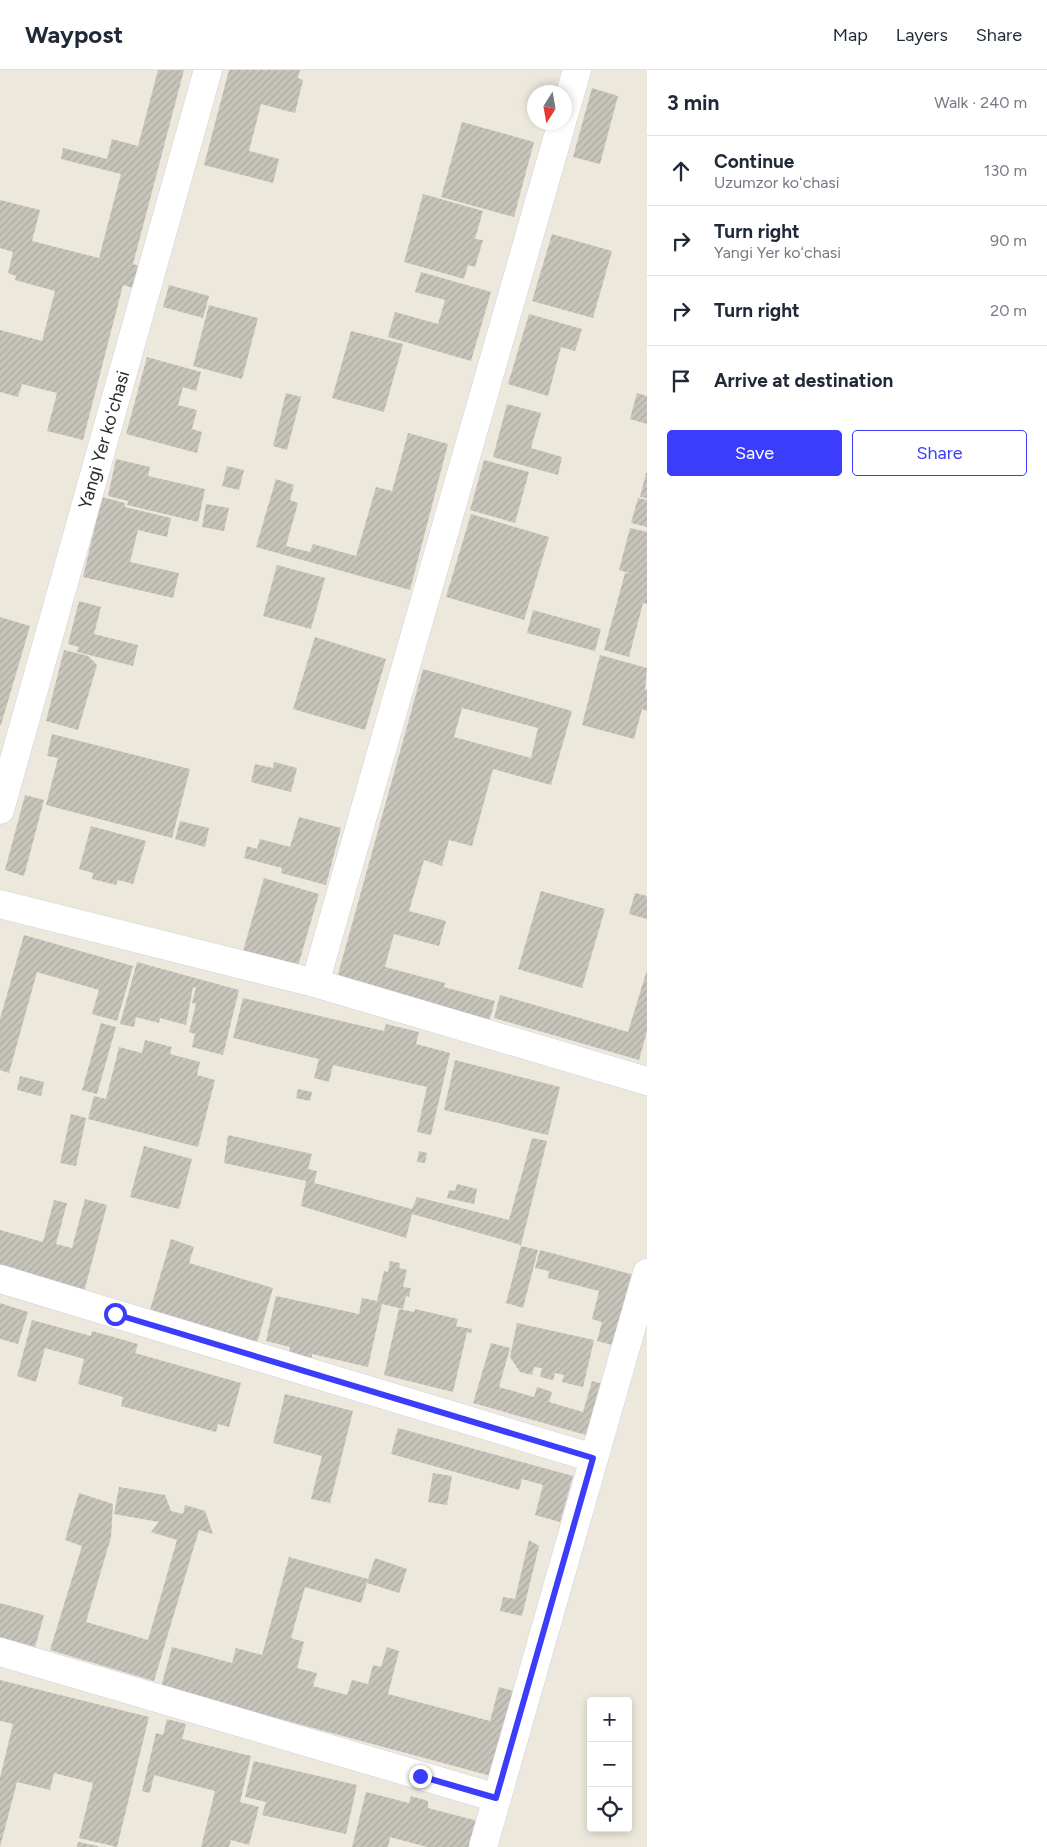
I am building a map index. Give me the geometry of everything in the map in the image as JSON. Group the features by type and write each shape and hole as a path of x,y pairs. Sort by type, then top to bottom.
{"street":[{"name":"Yangi Yer koʻchasi","path":"0,810 208,70"},
{"path":"572,87 577,70"},
{"path":"315,983 560,130"},
{"path":"0,904 315,983 647,1081"},
{"path":"0,918 0,925"},
{"path":"483,1847 647,1272"},
{"path":"0,1279 593,1458"},
{"path":"0,1652 496,1798"}],"building":[{"path":"158,70 184,70 133,264 139,266 133,288 123,285 83,440 47,431 57,393 22,384 18,397 0,392 0,330 42,341 55,291 15,280 16,276 8,273 13,252 0,248 0,200 40,210 32,241 99,258 121,174 61,159 63,148 107,159 112,139 138,146"},
{"path":"229,70 300,70 298,78 303,80 295,113 261,104 249,151 279,159 273,183 204,165"},
{"path":"592,88 618,96 600,164 573,157"},
{"path":"462,122 534,142 514,217 441,197"},
{"path":"423,194 483,211 475,239 483,240 475,267 468,265 464,279 404,262"},
{"path":"552,234 612,251 593,318 532,301"},
{"path":"421,272 491,292 471,361 388,337 395,312 438,324 445,300 415,292"},
{"path":"169,285 209,296 203,318 163,307"},
{"path":"209,305 258,318 242,379 193,366"},
{"path":"529,314 582,329 575,351 561,347 548,396 508,384"},
{"path":"351,331 403,344 384,412 332,398"},
{"path":"147,357 201,372 196,391 183,387 178,405 197,410 192,429 202,432 197,453 126,434"},
{"path":"286,393 301,397 287,450 273,446"},
{"path":"637,393 647,396 647,424 630,419"},
{"path":"507,404 541,413 531,448 562,457 558,475 493,457"},
{"path":"408,433 448,444 410,590 256,547 276,479 294,485 290,500 298,503 286,546 310,552 313,544 356,556 376,487 392,491"},
{"path":"116,459 150,467 148,476 205,489 198,522 127,505 128,501 108,496"},
{"path":"484,460 529,472 515,523 470,510"},
{"path":"227,466 244,470 239,490 222,486"},
{"path":"647,473 647,498 640,497"},
{"path":"102,497 125,503 125,507 171,518 167,537 138,530 130,562 179,573 173,598 83,577"},
{"path":"638,498 647,500 647,527 631,523"},
{"path":"206,504 229,508 224,531 202,527"},
{"path":"471,514 549,537 524,620 446,597"},
{"path":"630,528 647,532 647,604 643,603 629,657 604,650 625,573 632,574 619,570"},
{"path":"277,565 325,578 311,629 263,616"},
{"path":"79,601 101,607 94,634 138,645 133,666 77,652 79,647 68,644"},
{"path":"533,610 601,629 595,651 527,633"},
{"path":"0,617 30,626 1,725 0,725"},
{"path":"315,637 386,659 365,730 293,709"},
{"path":"64,650 88,656 97,665 78,730 46,721"},
{"path":"600,655 647,668 645,690 647,690 647,711 642,709 634,739 582,725"},
{"path":"423,669 572,711 551,785 493,769 472,846 449,840 442,866 424,860 409,911 446,921 439,946 394,934 385,967 445,983 444,987 495,1001 488,1025 337,978","holes":["462,708 538,728 531,758 454,737"]},
{"path":"52,734 190,769 172,838 46,805 58,758 47,756"},
{"path":"274,762 297,768 291,792 251,782 255,764 273,768"},
{"path":"25,795 44,800 24,876 5,870"},
{"path":"299,817 341,828 326,885 281,873 282,868 244,858 247,846 257,849 260,839 290,847"},
{"path":"180,821 209,828 205,847 175,839"},
{"path":"91,826 146,841 133,884 118,880 116,885 92,879 93,873 79,869"},
{"path":"264,878 319,894 298,966 243,951"},
{"path":"541,891 605,909 582,988 518,969"},
{"path":"635,893 647,896 647,919 629,914"},
{"path":"24,935 133,966 117,1021 92,1014 99,990 37,972 9,1073 0,1070 0,1019"},
{"path":"137,962 239,990 223,1055 192,1047 195,1034 189,1032 196,1004 192,1003 196,988 193,987 186,1025 160,1018 159,1023 136,1017 134,1027 120,1024"},
{"path":"647,970 647,1031 639,1060 494,1018 500,995 628,1032"},
{"path":"243,998 384,1031 386,1024 419,1032 416,1044 450,1053 431,1135 417,1132 427,1087 333,1065 329,1082 314,1078 319,1059 233,1038"},
{"path":"101,1023 116,1027 97,1094 82,1090"},
{"path":"145,1040 172,1047 170,1054 200,1062 197,1075 215,1080 198,1147 88,1119 94,1096 106,1099 119,1047 142,1053"},
{"path":"455,1060 560,1087 548,1135 444,1110"},
{"path":"20,1076 44,1082 41,1096 17,1090"},
{"path":"298,1089 312,1092 310,1101 296,1098"},
{"path":"71,1114 86,1118 76,1166 60,1163"},
{"path":"228,1135 312,1154 308,1169 317,1171 314,1183 412,1209 417,1197 509,1220 532,1138 547,1141 521,1245 412,1214 406,1238 301,1206 306,1181 224,1163"},
{"path":"144,1146 192,1159 179,1209 130,1197"},
{"path":"419,1151 427,1153 425,1163 417,1162"},
{"path":"457,1184 477,1189 474,1204 447,1198 449,1190 455,1191"},
{"path":"85,1199 107,1205 84,1292 0,1270 0,1230 43,1242 54,1200 67,1203 56,1244 72,1248"},
{"path":"171,1239 194,1247 189,1263 273,1288 257,1343 150,1310"},
{"path":"521,1246 538,1250 523,1308 506,1303"},
{"path":"540,1250 642,1277 624,1348 597,1341 602,1322 592,1319 599,1291 548,1278 549,1271 535,1268"},
{"path":"390,1261 400,1263 399,1268 407,1270 403,1287 411,1288 409,1297 406,1296 403,1309 382,1304 368,1367 312,1354 311,1361 288,1356 290,1347 266,1341 276,1296 359,1314 362,1298 377,1301 384,1271 388,1272"},
{"path":"0,1303 28,1312 18,1344 0,1339"},
{"path":"399,1309 414,1312 415,1309 458,1319 456,1326 472,1329 471,1333 467,1332 453,1392 384,1375"},
{"path":"32,1320 91,1336 92,1331 138,1344 135,1353 241,1383 229,1427 218,1424 216,1432 121,1406 123,1397 78,1384 84,1359 45,1348 36,1382 17,1376"},
{"path":"517,1323 594,1340 583,1387 562,1382 564,1375 555,1373 553,1380 540,1377 542,1368 534,1367 532,1375 520,1372 510,1357"},
{"path":"491,1343 510,1348 499,1387 534,1397 537,1387 552,1392 549,1402 583,1412 592,1381 611,1386 597,1438 473,1403"},
{"path":"285,1394 353,1411 330,1503 311,1499 322,1456 273,1443"},
{"path":"398,1428 573,1476 560,1522 535,1515 543,1485 522,1479 519,1490 391,1454"},
{"path":"433,1473 452,1476 447,1505 428,1502"},
{"path":"119,1487 165,1495 171,1511 183,1514 185,1505 205,1511 213,1534 199,1530 154,1681 50,1650 82,1546 65,1540 79,1493 113,1504 111,1537 86,1622 148,1640 177,1540 151,1532 159,1522 114,1514"},
{"path":"529,1540 539,1546 522,1616 500,1611 503,1597 515,1599"},
{"path":"289,1557 368,1579 375,1558 407,1569 399,1593 367,1583 361,1603 305,1587 291,1638 304,1642 297,1668 317,1673 313,1686 347,1695 352,1680 368,1684 373,1665 381,1667 387,1647 399,1651 388,1694 490,1721 499,1687 514,1691 491,1776 161,1687 172,1647 232,1663 236,1648 262,1655"},
{"path":"0,1603 44,1615 35,1647 0,1637"},
{"path":"0,1680 149,1717 117,1847 79,1838 93,1783 54,1773 50,1790 17,1782 0,1847 0,1778 13,1724 0,1721"},
{"path":"167,1719 186,1724 182,1739 251,1756 240,1802 259,1807 249,1845 231,1840 229,1847 201,1847 215,1791 154,1775 150,1793 142,1791 156,1733 163,1735"},
{"path":"254,1761 357,1785 346,1834 262,1815 266,1802 245,1797"},
{"path":"366,1792 409,1803 411,1796 428,1801 428,1808 478,1821 471,1847 427,1847 390,1837 388,1847 352,1847"},
{"path":"78,1842 98,1846 98,1847 77,1847"}],"route":[{"path":"115,1314 593,1458 496,1798 420,1776"}]}
